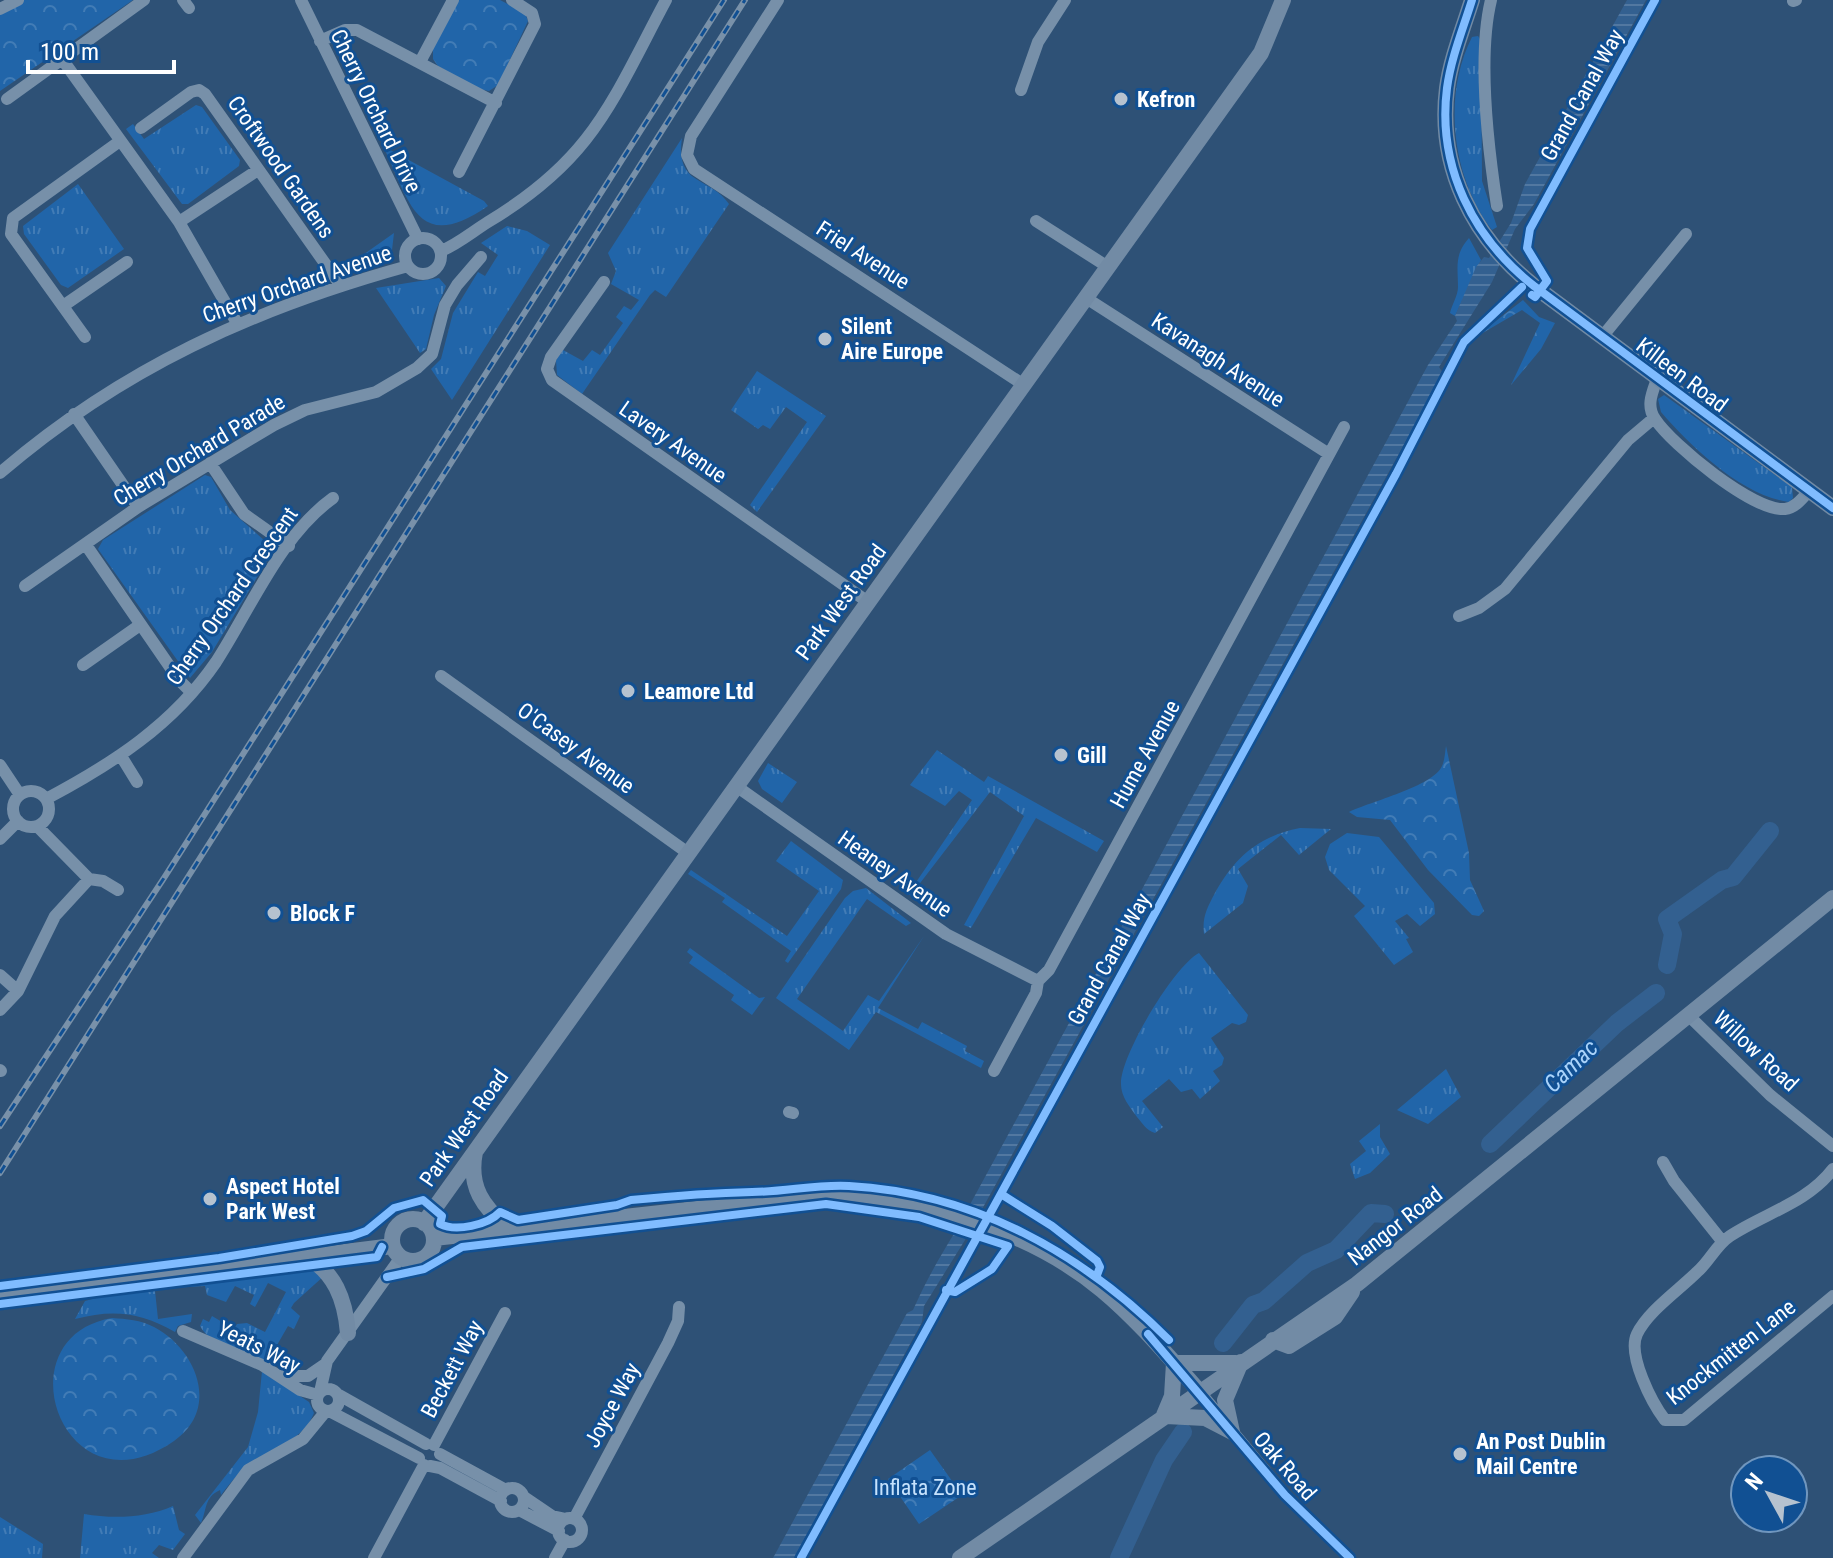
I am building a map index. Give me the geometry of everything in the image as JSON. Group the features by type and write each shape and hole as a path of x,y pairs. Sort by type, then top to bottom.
{"street":[{"path":"0,9 18,0"},
{"path":"7,99 144,0"},
{"name":"Cherry Orchard Drive","path":"301,0 418,239"},
{"path":"420,62 453,0"},
{"path":"459,172 535,24 532,13 512,0"},
{"path":"441,251 524,201 574,157 604,118 666,0"},
{"name":"Friel Avenue","path":"778,0 691,136 687,155 694,169 1024,385"},
{"path":"1021,90 1038,42 1065,0"},
{"name":"Park West Road","path":"424,1223 1261,53 1283,0"},
{"path":"1472,0 1464,25 1487,28"},
{"path":"1491,0 1487,28 1488,142 1497,206"},
{"name":"Killeen Road","path":"1464,25 1449,73 1446,128 1459,187 1480,232 1512,268 1833,508"},
{"path":"320,41 345,30 357,30 496,103"},
{"path":"62,59 179,222 237,323"},
{"name":"Croftwood Gardens","path":"141,128 199,90 341,286"},
{"path":"85,337 11,234 9,225 13,218 120,141"},
{"path":"179,222 258,170"},
{"path":"1036,221 1108,267"},
{"path":"1602,337 1686,234"},
{"path":"418,239 432,240 441,251 439,266 423,275 408,266 406,251 418,239"},
{"name":"Cherry Orchard Parade","path":"25,586 138,507 293,415 364,397 417,368 432,354 445,305 481,257"},
{"path":"63,306 127,262"},
{"name":"Cherry Orchard Avenue","path":"0,473 111,388 237,323 408,266"},
{"path":"439,266 457,285"},
{"name":"Lavery Avenue","path":"604,282 551,357 547,369 552,380 868,602"},
{"name":"Kavanagh Avenue","path":"1086,298 1329,454"},
{"name":"Killeen Road","path":"1654,418 1649,400 1657,379"},
{"path":"74,414 138,507"},
{"path":"1459,616 1489,602 1505,589 1628,440 1654,418 1730,485 1771,507 1793,507 1809,491"},
{"name":"Hume Avenue","path":"994,1071 1036,993 1038,981 1049,970 1344,427"},
{"path":"210,463 244,514 289,546"},
{"name":"Cherry Orchard Crescent","path":"46,799 121,756 153,733 192,693 289,546 312,515 333,498"},
{"path":"86,545 140,625 192,693"},
{"path":"83,665 140,625"},
{"name":"O'Casey Avenue","path":"441,676 688,853"},
{"path":"121,756 137,782"},
{"path":"0,765 20,795"},
{"name":"Heaney Avenue","path":"736,786 946,934 1038,981"},
{"path":"37,791 46,799 48,815 37,826 27,826 18,821 13,810 20,795 37,791"},
{"path":"0,839 18,821"},
{"path":"37,826 89,879 103,881 118,890"},
{"path":"0,1010 18,991 55,916 89,879"},
{"name":"Nangor Road","path":"960,1558 1061,1487 1072,1469 1112,1438 1132,1438 1357,1284 1833,898"},
{"path":"0,975 18,991"},
{"name":"Willow Road","path":"1689,1016 1770,1095 1833,1146"},
{"path":"476,1150 473,1180 477,1192 486,1209 509,1229"},
{"path":"1663,1162 1722,1241"},
{"name":"Knockmitten Lane","path":"1833,1169 1814,1190 1722,1241 1707,1262 1646,1321 1635,1338 1641,1374 1665,1420 1684,1420 1833,1296"},
{"path":"434,1238 667,1210 828,1197 897,1203 999,1232 1061,1261 1099,1288 1199,1391"},
{"path":"279,1376 312,1375 330,1359 397,1251 398,1226 411,1219 424,1223 434,1238"},
{"path":"0,1295 304,1255 397,1251 414,1261 426,1256 434,1238"},
{"path":"304,1255 318,1264 336,1284 348,1333"},
{"name":"Joyce Way","path":"570,1519 668,1343 678,1321 679,1307"},
{"name":"Beckett Way","path":"433,1448 505,1313"},
{"name":"Yeats Way","path":"183,1331 279,1376 300,1390 319,1393"},
{"path":"183,1558 248,1470 303,1439 327,1411 338,1406 330,1359"},
{"path":"330,1359 318,1405 424,1463 503,1496"},
{"path":"1174,1363 1227,1366 1241,1362"},
{"path":"1232,1432 1225,1400 1241,1362"},
{"path":"1174,1363 1172,1396 1163,1416 1205,1418 1232,1432"},
{"path":"319,1393 326,1388 337,1393 433,1448 503,1496 507,1510 521,1503 552,1516 570,1519 580,1524 581,1535 572,1542 562,1536 521,1503 516,1489 503,1496"},
{"name":"Oak Road","path":"1199,1391 1285,1495 1350,1558"},
{"path":"424,1463 419,1452 433,1448"},
{"path":"424,1463 437,1464 433,1448"},
{"path":"374,1558 424,1463"},
{"path":"555,1558 570,1519"}],"green space":[{"path":"24,0 133,0 0,91 0,12"},
{"path":"459,0 500,0 525,13 528,21 498,85 489,91 479,89 438,66 433,59 433,49"},
{"path":"1478,36 1481,41 1482,181 1497,227 1492,230 1468,186 1456,136 1457,85 1472,37"},
{"path":"196,105 202,107 240,160 239,166 188,204 182,204 126,129 133,124 144,139"},
{"path":"682,138 681,154 689,173 729,204 666,297 655,290 650,295 582,394 557,375 556,360 563,350 583,361 592,350 600,355 623,323 616,317 624,306 631,310 639,300 611,284 616,271 608,253"},
{"path":"383,146 488,206 464,220 445,225 431,223 409,203"},
{"path":"78,184 124,249 68,288 61,285 24,234 23,226"},
{"path":"507,226 527,231 550,245 452,400 431,369 441,359 453,313 478,272 485,276 498,255 481,243"},
{"path":"394,233 392,250 377,261 343,273 343,269"},
{"path":"1469,238 1481,260 1455,316 1450,313 1458,290 1458,261"},
{"path":"439,278 446,286 434,315 426,349 420,353 376,288"},
{"path":"1523,300 1539,317 1555,323 1541,349 1511,385 1540,323 1522,310 1474,338"},
{"path":"757,371 826,416 757,512 750,505 807,422 786,407 770,429 763,425 758,429 731,410"},
{"path":"1664,395 1792,487 1793,498 1789,502 1772,498 1719,468 1661,412 1658,399"},
{"path":"205,475 211,477 230,510 274,549 212,652 190,678 98,549 103,540"},
{"path":"1446,746 1469,853 1470,880 1484,911 1479,916 1472,915 1428,870 1390,820 1357,817 1349,812 1427,780 1442,766"},
{"path":"937,750 984,782 988,776 1104,841 1097,852 1036,818 971,928 964,925 1024,816 990,792 914,891 913,897 908,894 972,800 959,791 945,806 910,785"},
{"path":"768,763 797,782 782,803 762,789 758,781"},
{"path":"1300,828 1331,829 1299,855 1281,835 1238,869 1248,886 1243,903 1204,934 1204,918 1210,903 1240,859 1272,836"},
{"path":"1347,833 1379,837 1434,903 1435,914 1420,926 1407,914 1395,921 1409,938 1406,939 1413,952 1394,965 1354,916 1365,906 1329,870 1325,857 1330,844"},
{"path":"791,841 843,880 841,889 788,963 785,961 791,951 722,902 725,898 688,874 691,870 787,936 819,891 776,861"},
{"path":"866,888 911,923 906,926 867,899 797,999 843,1031 868,995 879,1001 924,936 878,1008 918,1029 922,1022 967,1046 965,1051 984,1061 981,1068 876,1012 849,1050 776,998 845,898 853,891"},
{"path":"690,948 759,998 765,997 752,1015 731,1000 734,995 689,963 693,957 687,952"},
{"path":"1199,953 1248,1015 1246,1022 1239,1025 1232,1023 1211,1038 1224,1058 1222,1065 1213,1071 1220,1081 1200,1099 1192,1089 1181,1092 1169,1079 1142,1101 1163,1127 1155,1133 1143,1124 1124,1098 1121,1089 1123,1071 1150,1013 1176,975"},
{"path":"1446,1069 1461,1097 1428,1124 1397,1110"},
{"path":"1380,1124 1380,1137 1390,1154 1370,1173 1355,1179 1350,1164 1366,1151 1359,1141"},
{"path":"314,1267 325,1275 294,1303 291,1308 300,1316 294,1329 288,1326 273,1352 278,1356 269,1361 221,1345 200,1326 203,1319 209,1322 212,1316 234,1329 237,1324 247,1323 265,1332 286,1292 268,1283 255,1307 250,1304 254,1295 235,1286 226,1302 207,1295 205,1286 171,1288 211,1279"},
{"path":"122,1291 155,1291 158,1319 192,1314 191,1322 178,1326 175,1332 150,1320 126,1314 75,1319 85,1301"},
{"path":"112,1318 144,1323 169,1337 191,1364 197,1380 197,1412 188,1428 174,1441 135,1459 102,1457 76,1441 59,1416 53,1386 59,1356 78,1332"},
{"path":"262,1371 309,1402 314,1413 295,1437 251,1463 221,1495 220,1490 211,1496 201,1523 195,1515 248,1447 258,1412"},
{"name":"Inflata Zone","path":"930,1450 962,1495 919,1524 888,1479"},
{"path":"173,1506 179,1530 185,1534 173,1550 159,1545 152,1553 159,1558 80,1558 84,1514 129,1516"},
{"path":"0,1517 43,1544 42,1558 0,1558"}],"shaded area":[{"path":"1627,0 1646,0 1534,204 1515,229 1492,282 1439,367 1443,373 1439,381 965,1240 924,1306 922,1322 794,1558 773,1558 907,1313 913,1310 1428,365 1457,321 1455,316 1476,267 1484,257 1489,258 1511,223 1525,184"}],"waterway":[{"name":"Camac","path":"1667,965 1673,934 1667,919 1722,880 1733,877 1770,831"},
{"name":"Camac","path":"1490,1144 1617,1023 1656,993"},
{"name":"Camac","path":"1223,1343 1253,1305 1264,1301 1307,1263 1336,1250 1371,1213 1385,1214"},
{"name":"Camac","path":"1119,1558 1164,1460 1183,1432"}],"railway":[{"path":"0,1126 164,878 724,0"},
{"path":"0,1173 745,0"}],"cycle path":[{"path":"1472,0 1451,66 1445,117 1454,173 1464,199 1493,246 1534,286 1833,508"},
{"name":"Grand Canal Way","path":"1532,295 1535,297 1547,281 1527,248 1530,229 1655,0"},
{"name":"Grand Canal Way","path":"801,1558 1396,474 1464,342 1522,287"},
{"path":"0,1286 219,1258 352,1236 366,1231 394,1208 423,1200 442,1216 440,1224 463,1227 480,1224 500,1212 518,1220 617,1205 631,1200 849,1186 895,1191 940,1201 1024,1233 1100,1280 1169,1340"},
{"path":"1001,1194 1052,1226 1097,1261 1100,1267 1097,1275"},
{"path":"387,1277 424,1269 462,1247 826,1204 919,1217 1008,1246 992,1269 955,1292 946,1290"},
{"path":"0,1304 377,1257 382,1247"},
{"path":"1148,1334 1285,1495 1350,1558"}],"place":[{"name":"Kefron","path":"1121,99"},
{"name":"Silent Aire Europe","path":"825,339"},
{"name":"Leamore Ltd","path":"628,691"},
{"name":"Gill","path":"1061,755"},
{"name":"Block F","path":"274,913"},
{"name":"Aspect Hotel Park West","path":"210,1199"},
{"name":"An Post Dublin Mail Centre","path":"1460,1454"}]}
